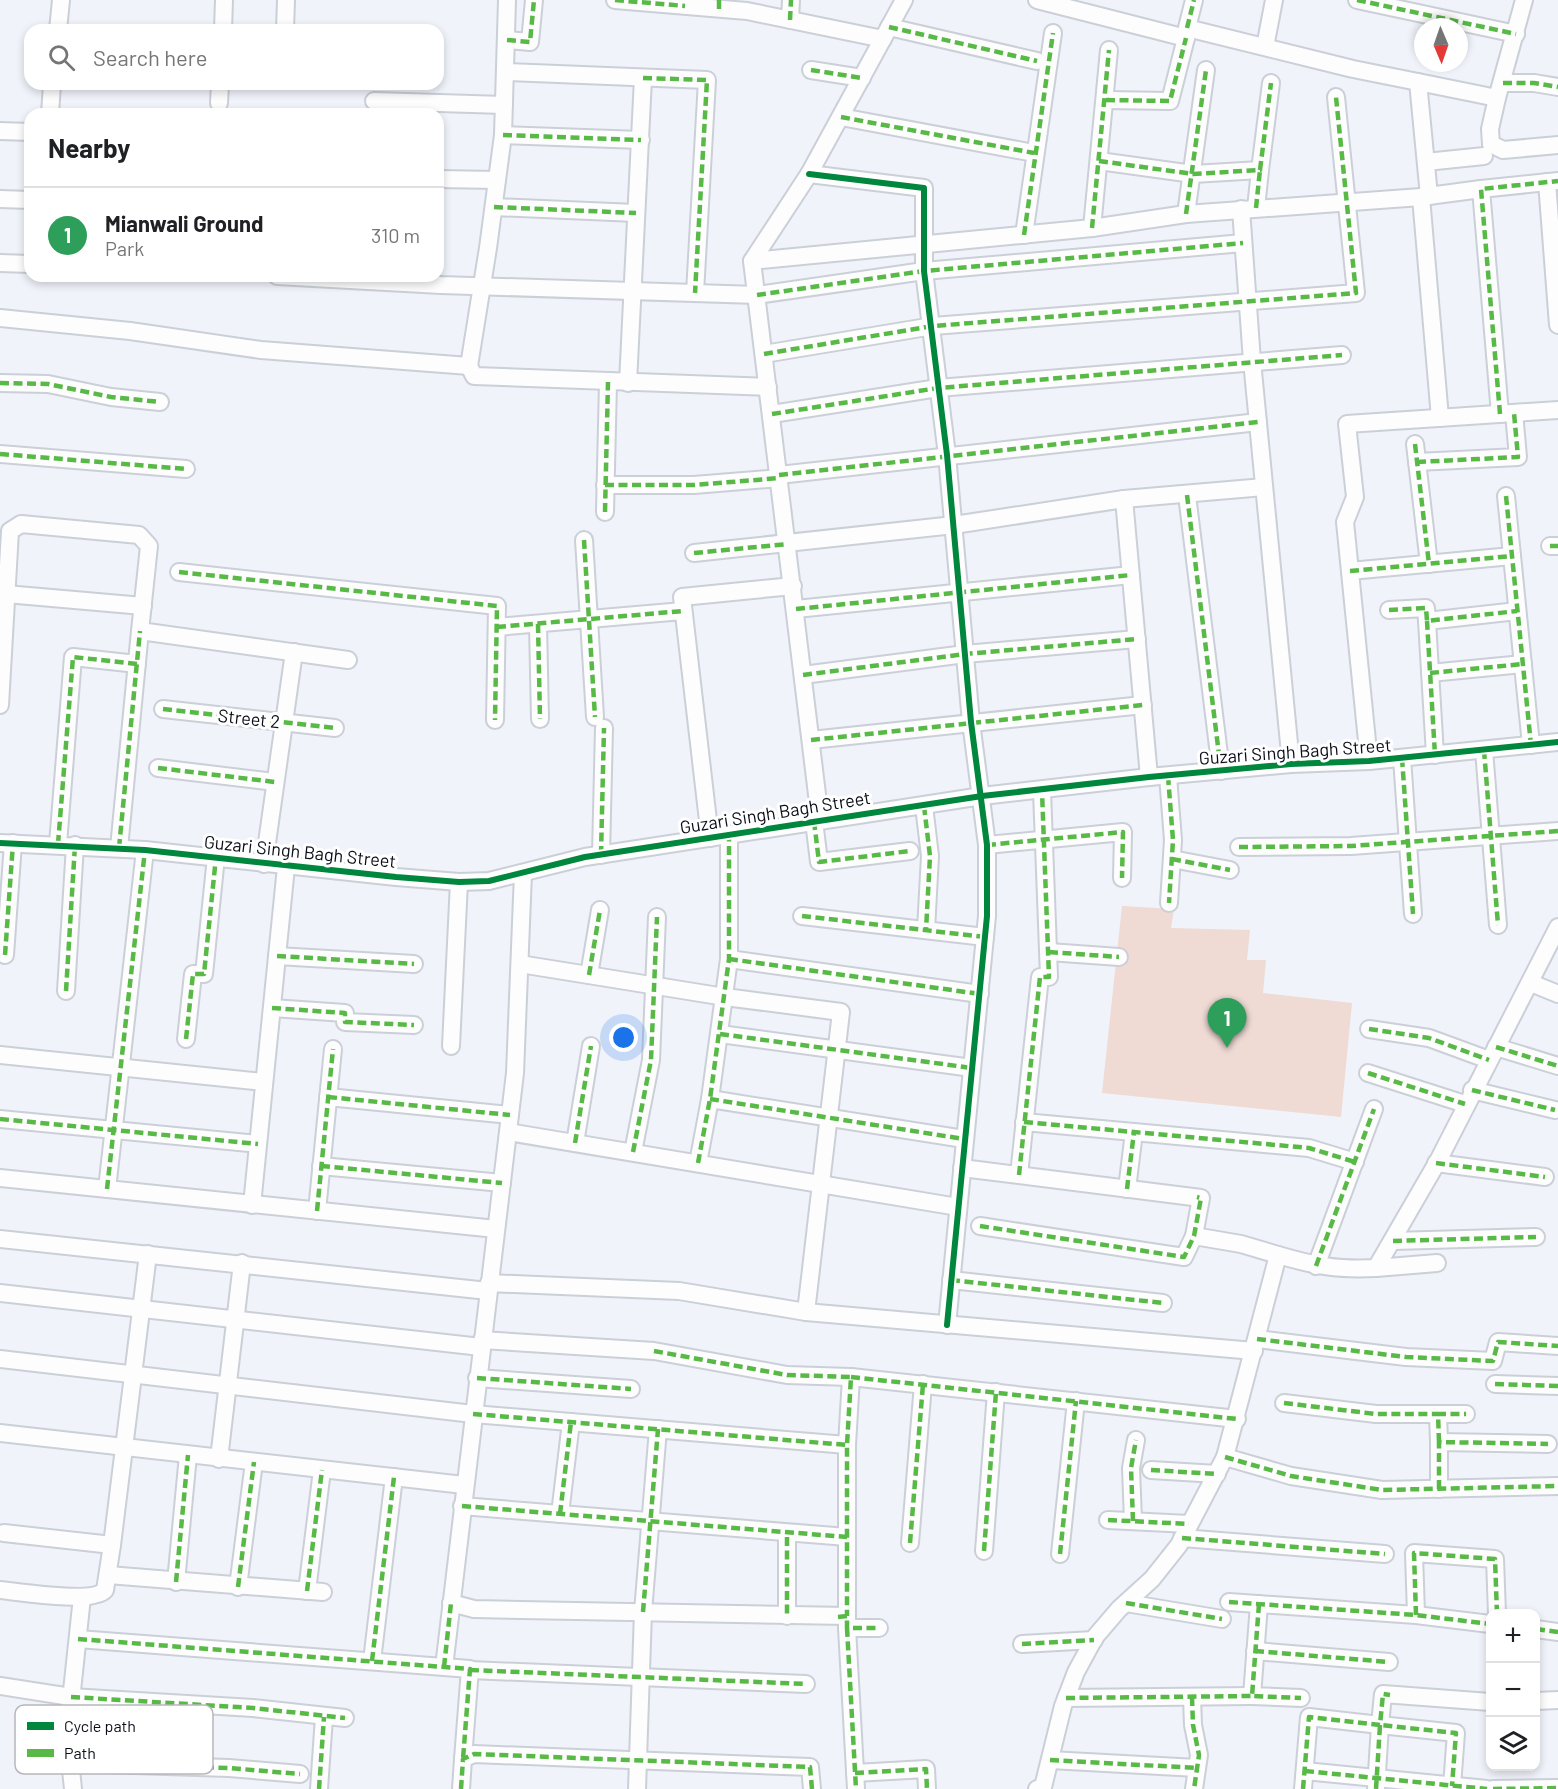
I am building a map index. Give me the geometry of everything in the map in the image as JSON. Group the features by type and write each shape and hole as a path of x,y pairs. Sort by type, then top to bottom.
{"street":[{"path":"59,24 61,0"},
{"path":"223,24 225,0"},
{"path":"285,24 286,0"},
{"path":"507,0 503,135 469,366 474,376 768,387"},
{"path":"507,40 530,42 534,0"},
{"path":"615,0 719,4 790,20 886,33 1036,61"},
{"path":"790,20 791,0"},
{"path":"904,0 809,174 752,261 811,740 819,862 910,851"},
{"path":"1037,0 1186,33 1265,47 1418,82 1500,90 1533,83 1558,87"},
{"path":"1106,100 1170,101 1194,0"},
{"path":"1265,47 1274,0"},
{"path":"1357,0 1516,34"},
{"path":"1524,0 1490,129 1491,144 1503,150 1558,145"},
{"path":"1024,235 1053,33"},
{"path":"1092,228 1109,50"},
{"path":"811,70 862,78"},
{"path":"1186,214 1206,70"},
{"path":"506,72 707,80 695,293"},
{"path":"628,383 643,78"},
{"path":"1418,82 1440,418"},
{"path":"1271,83 1260,170 1248,208 1243,243 1252,361 1291,764"},
{"path":"50,108 52,90"},
{"path":"219,103 220,90"},
{"path":"764,354 933,326 1356,293 1336,97"},
{"path":"374,101 504,105"},
{"path":"841,117 1034,153"},
{"path":"0,131 24,132"},
{"path":"503,135 641,140"},
{"path":"1425,162 1484,156"},
{"path":"1099,161 1192,174 1260,170"},
{"path":"809,174 924,188 922,243 924,271 933,326 954,525 971,722 987,845 985,937 947,1325"},
{"path":"444,179 497,180"},
{"path":"752,261 1092,228 1186,214 1248,208 1347,204 1553,181 1558,325"},
{"path":"1417,462 1518,456 1507,413 1481,189"},
{"path":"0,199 24,200"},
{"path":"494,207 636,213"},
{"path":"412,282 757,295 924,271 1243,243"},
{"path":"0,263 24,264"},
{"path":"0,318 130,331 261,350 469,366"},
{"path":"772,414 938,388 1342,355"},
{"path":"605,512 608,382"},
{"path":"0,383 48,384 111,398 160,402"},
{"path":"1369,761 1345,522 1354,497 1347,424 1558,410"},
{"path":"605,485 694,485 1258,422"},
{"path":"1415,444 1429,564"},
{"path":"0,454 186,469"},
{"path":"694,553 954,525 1124,499 1264,487"},
{"path":"1187,495 1221,771"},
{"path":"1506,496 1531,745"},
{"path":"1124,499 1149,777"},
{"path":"0,705 10,531 21,524 139,535 149,546 119,848"},
{"path":"584,540 599,722 601,855"},
{"path":"1350,571 1512,556"},
{"path":"179,572 497,606 495,720"},
{"path":"796,609 1131,575"},
{"path":"710,838 683,596 793,586"},
{"path":"6,594 143,606"},
{"path":"1389,610 1426,608 1435,754"},
{"path":"497,627 683,611"},
{"path":"1427,621 1517,611"},
{"path":"538,624 540,719"},
{"path":"140,631 348,660"},
{"path":"803,675 965,654 1137,639"},
{"path":"264,864 294,652"},
{"path":"66,992 66,844 73,657 137,664"},
{"path":"1430,673 1523,664"},
{"path":"811,740 1143,705"},
{"name":"Street 2","path":"163,709 335,728"},
{"name":"Guzari Singh Bagh Street","path":"7,843 66,844 145,850 286,867 459,882 489,881 601,855 982,796 1149,777 1291,764 1369,761 1558,742"},
{"path":"1484,750 1498,925"},
{"path":"1402,758 1413,914"},
{"path":"158,768 275,782"},
{"path":"1168,776 1172,859 1169,903"},
{"path":"1019,1175 1040,977 1049,977 1046,839 1042,790"},
{"path":"924,806 930,856 926,930"},
{"path":"1239,847 1351,846 1558,831"},
{"path":"987,845 1123,832 1122,878"},
{"path":"698,1163 720,1034 729,959 729,834"},
{"path":"5,955 7,843"},
{"path":"107,1190 123,1066 145,850"},
{"path":"186,1039 193,974 204,974 216,857"},
{"path":"1172,859 1230,870"},
{"path":"252,1205 286,867"},
{"path":"444,1666 472,1414 515,1073 523,873"},
{"path":"450,1046 459,882"},
{"path":"589,975 600,910"},
{"path":"802,916 985,937"},
{"path":"633,1152 651,1060 656,986 657,917"},
{"path":"1376,1268 1436,1163 1558,927"},
{"path":"1049,952 1119,957"},
{"path":"277,956 414,964"},
{"path":"729,959 980,994"},
{"path":"520,964 725,997 841,1012 819,1183 806,1312"},
{"path":"1531,983 1558,994"},
{"path":"272,1008 345,1013 345,1022 414,1025"},
{"path":"1369,1029 1429,1038 1558,1066"},
{"path":"720,1034 972,1068"},
{"path":"575,1143 591,1046"},
{"path":"317,1211 333,1049"},
{"path":"0,1054 264,1082"},
{"path":"1368,1073 1469,1097 1555,1110"},
{"path":"328,1097 509,1123 575,1143 958,1207"},
{"path":"710,1099 964,1138"},
{"path":"1316,1266 1374,1109"},
{"path":"0,1119 258,1144"},
{"path":"1024,1122 1310,1148 1354,1162"},
{"path":"1126,1188 1134,1132"},
{"path":"1436,1163 1545,1177"},
{"path":"321,1166 502,1183"},
{"path":"962,1168 1201,1198 1194,1236 1184,1257 980,1226"},
{"path":"0,1178 496,1229"},
{"path":"1194,1236 1240,1244 1316,1266 1344,1270 1437,1263"},
{"path":"1393,1240 1536,1237"},
{"path":"0,1239 489,1287 679,1291 806,1312 947,1325 1406,1357 1493,1361 1498,1342 1558,1346"},
{"path":"0,1590 82,1597 102,1594 108,1575 148,1254"},
{"path":"1037,1789 1043,1787 1066,1698 1076,1672 1094,1640 1152,1579 1186,1531 1225,1457 1237,1419 1278,1255"},
{"path":"219,1459 242,1263"},
{"path":"951,1280 1163,1303"},
{"path":"0,1293 481,1344 654,1351 787,1375 851,1377 923,1384 1237,1419"},
{"path":"0,1359 472,1414 847,1444"},
{"path":"851,1377 847,1444 847,1622 855,1781 926,1769 927,1789"},
{"path":"477,1378 631,1389"},
{"path":"910,1543 923,1384"},
{"path":"1495,1384 1558,1386"},
{"path":"984,1551 996,1392"},
{"path":"1060,1554 1076,1401"},
{"path":"1284,1403 1376,1414 1466,1414"},
{"path":"1438,1414 1439,1489"},
{"path":"560,1514 571,1422"},
{"path":"637,1789 643,1612 658,1429"},
{"path":"0,1433 464,1485"},
{"path":"1133,1521 1131,1468 1136,1440"},
{"path":"1439,1442 1548,1444"},
{"path":"176,1582 188,1455"},
{"path":"1225,1457 1291,1476 1382,1490 1558,1486"},
{"path":"238,1587 254,1462"},
{"path":"108,1575 315,1592 322,1470"},
{"path":"1151,1470 1217,1474"},
{"path":"372,1661 394,1477"},
{"path":"462,1506 847,1537"},
{"path":"1108,1520 1133,1521 1186,1531 1385,1554"},
{"path":"4,1533 112,1545"},
{"path":"787,1537 787,1616"},
{"path":"1416,1615 1414,1553 1495,1559 1497,1609"},
{"path":"70,1705 82,1597"},
{"path":"1229,1602 1416,1615 1486,1623"},
{"path":"451,1603 474,1608 787,1616 847,1622 879,1628"},
{"path":"1126,1604 1222,1619"},
{"path":"1252,1696 1259,1604"},
{"path":"1540,1630 1558,1632"},
{"path":"78,1638 444,1666 470,1670 806,1684"},
{"path":"1022,1644 1094,1640"},
{"path":"1256,1651 1389,1662"},
{"path":"461,1789 470,1670"},
{"path":"0,1686 71,1696 208,1705"},
{"path":"1376,1784 1383,1694 1486,1702"},
{"path":"1066,1698 1252,1696 1301,1698"},
{"path":"1192,1697 1192,1725 1199,1755 1194,1789"},
{"path":"1540,1701 1558,1700"},
{"path":"213,1705 345,1718"},
{"path":"319,1789 324,1717"},
{"path":"1303,1789 1309,1717 1456,1734 1455,1787"},
{"path":"463,1759 474,1754 810,1767 812,1789"},
{"path":"1050,1760 1197,1768"},
{"path":"213,1767 300,1774"},
{"path":"1305,1771 1376,1784 1487,1789"},
{"path":"71,1774 73,1789"},
{"path":"1493,1789 1558,1788"}],"shaded area":[{"path":"1122,906 1174,909 1171,928 1250,930 1247,960 1266,960 1263,993 1352,1003 1341,1117 1102,1093"}],"marked path":[{"path":"507,40 530,42 534,0"},
{"path":"615,0 685,6"},
{"path":"719,0 719,9"},
{"path":"790,20 791,0"},
{"path":"1187,28 1194,0"},
{"path":"1357,0 1516,34"},
{"path":"889,27 1037,61"},
{"path":"1024,235 1053,33"},
{"path":"1106,100 1170,101 1186,38"},
{"path":"1092,228 1109,50"},
{"path":"811,70 862,78"},
{"path":"1186,214 1206,70"},
{"path":"643,78 707,80 695,293"},
{"path":"1099,161 1193,174 1260,170 1271,83"},
{"path":"1503,83 1534,83 1558,87"},
{"path":"764,354 933,326 1356,293 1336,97"},
{"path":"841,117 1034,153"},
{"path":"503,135 641,140"},
{"path":"1256,208 1260,170"},
{"path":"1500,414 1481,189 1558,181"},
{"path":"494,207 636,213"},
{"path":"757,295 924,271 1243,243"},
{"path":"772,414 938,388 1342,355"},
{"path":"605,512 608,382"},
{"path":"0,383 48,384 111,397 160,402"},
{"path":"1417,462 1518,457 1514,413"},
{"path":"779,475 1258,422"},
{"path":"1415,444 1429,564"},
{"path":"0,454 186,469"},
{"path":"605,485 694,485 780,478"},
{"path":"1187,495 1221,771"},
{"path":"1506,496 1531,745"},
{"path":"584,540 595,717"},
{"path":"694,553 788,544"},
{"path":"1550,546 1558,546"},
{"path":"1350,571 1512,556"},
{"path":"179,572 497,606 495,720"},
{"path":"796,609 1131,575"},
{"path":"1389,610 1426,608 1427,621 1517,611"},
{"path":"497,627 683,611"},
{"path":"1427,621 1435,755"},
{"path":"538,624 540,719"},
{"path":"119,848 140,631"},
{"path":"803,675 965,654 1137,639"},
{"path":"58,844 73,657 137,664"},
{"path":"1430,673 1523,664"},
{"path":"811,740 1143,705"},
{"path":"163,709 335,728"},
{"path":"601,855 604,728"},
{"path":"1484,750 1498,925"},
{"path":"1402,758 1413,914"},
{"path":"158,768 275,782"},
{"path":"1168,776 1173,840 1169,903"},
{"path":"1019,1175 1040,977 1049,977 1042,791"},
{"path":"924,806 930,856 926,930"},
{"path":"814,821 819,862 910,851"},
{"path":"1239,847 1351,846 1558,831"},
{"path":"987,845 1123,832 1122,878"},
{"path":"698,1163 710,1099 729,959 729,834"},
{"path":"5,955 13,843"},
{"path":"66,991 75,845"},
{"path":"107,1189 145,850"},
{"path":"186,1039 193,974 204,974 216,857"},
{"path":"1172,859 1230,870"},
{"path":"589,975 600,910"},
{"path":"802,916 985,937"},
{"path":"633,1152 651,1060 657,917"},
{"path":"1049,952 1119,957"},
{"path":"277,956 414,964"},
{"path":"729,959 980,994"},
{"path":"272,1008 345,1013 345,1022 414,1025"},
{"path":"1369,1029 1429,1038 1489,1060"},
{"path":"720,1034 972,1068"},
{"path":"575,1143 591,1046"},
{"path":"1496,1047 1558,1066"},
{"path":"317,1211 333,1049"},
{"path":"1368,1073 1465,1104"},
{"path":"1472,1090 1555,1110"},
{"path":"328,1097 510,1115"},
{"path":"710,1099 964,1139"},
{"path":"1316,1266 1374,1109"},
{"path":"0,1119 258,1144"},
{"path":"1024,1122 1309,1148 1355,1162"},
{"path":"1127,1189 1134,1132"},
{"path":"1436,1163 1545,1177"},
{"path":"321,1166 502,1183"},
{"path":"980,1226 1184,1257 1194,1236 1201,1198 1197,1197"},
{"path":"1393,1241 1536,1237"},
{"path":"951,1280 1163,1303"},
{"path":"1257,1339 1406,1357 1493,1361 1498,1342 1558,1346"},
{"path":"654,1351 787,1375 851,1377 847,1445 847,1616"},
{"path":"851,1377 1237,1419"},
{"path":"477,1378 631,1389"},
{"path":"910,1543 923,1384"},
{"path":"1495,1384 1558,1386"},
{"path":"984,1551 996,1392"},
{"path":"1060,1554 1076,1401"},
{"path":"1284,1403 1376,1414 1438,1414"},
{"path":"473,1414 847,1445"},
{"path":"1439,1442 1438,1414 1466,1414"},
{"path":"560,1514 571,1422"},
{"path":"643,1612 658,1429"},
{"path":"1133,1521 1131,1468 1136,1440"},
{"path":"1439,1489 1439,1442 1548,1444"},
{"path":"176,1582 188,1455"},
{"path":"1225,1457 1291,1476 1382,1490 1558,1486"},
{"path":"238,1587 254,1462"},
{"path":"307,1591 322,1470"},
{"path":"1151,1470 1217,1474"},
{"path":"372,1661 394,1477"},
{"path":"462,1506 847,1537"},
{"path":"1108,1520 1189,1524"},
{"path":"787,1537 787,1616"},
{"path":"1182,1538 1385,1554"},
{"path":"1416,1615 1414,1553 1495,1559 1497,1609"},
{"path":"1229,1602 1416,1615 1486,1624"},
{"path":"444,1667 451,1603"},
{"path":"1126,1603 1222,1619"},
{"path":"1259,1604 1252,1696 1301,1698"},
{"path":"838,1617 847,1616 847,1628 879,1628"},
{"path":"847,1628 856,1789"},
{"path":"1540,1630 1558,1632"},
{"path":"78,1639 470,1669 463,1759"},
{"path":"1022,1644 1094,1640"},
{"path":"1255,1651 1389,1662"},
{"path":"470,1670 806,1684"},
{"path":"1303,1789 1309,1717 1380,1725 1383,1694 1390,1695"},
{"path":"1066,1698 1252,1696"},
{"path":"71,1697 203,1705"},
{"path":"1192,1697 1193,1725 1199,1755 1194,1789"},
{"path":"213,1706 345,1718"},
{"path":"319,1789 324,1717"},
{"path":"1376,1789 1380,1725 1456,1733 1452,1786"},
{"path":"461,1789 463,1759 474,1754 810,1767 812,1789"},
{"path":"1050,1760 1197,1768"},
{"path":"213,1767 300,1774"},
{"path":"855,1773 926,1769 927,1789"},
{"path":"1305,1771 1487,1789"},
{"path":"1493,1789 1558,1788"}],"cycle path":[{"path":"809,174 924,188 924,271 947,455 971,722 987,845 987,916 947,1325"},
{"path":"0,843 145,850 396,877 459,882 489,881 585,857 982,796 1149,777 1291,764 1369,761 1558,742"}],"place":[{"name":"Mianwali Ground","path":"1227,1048"}]}
